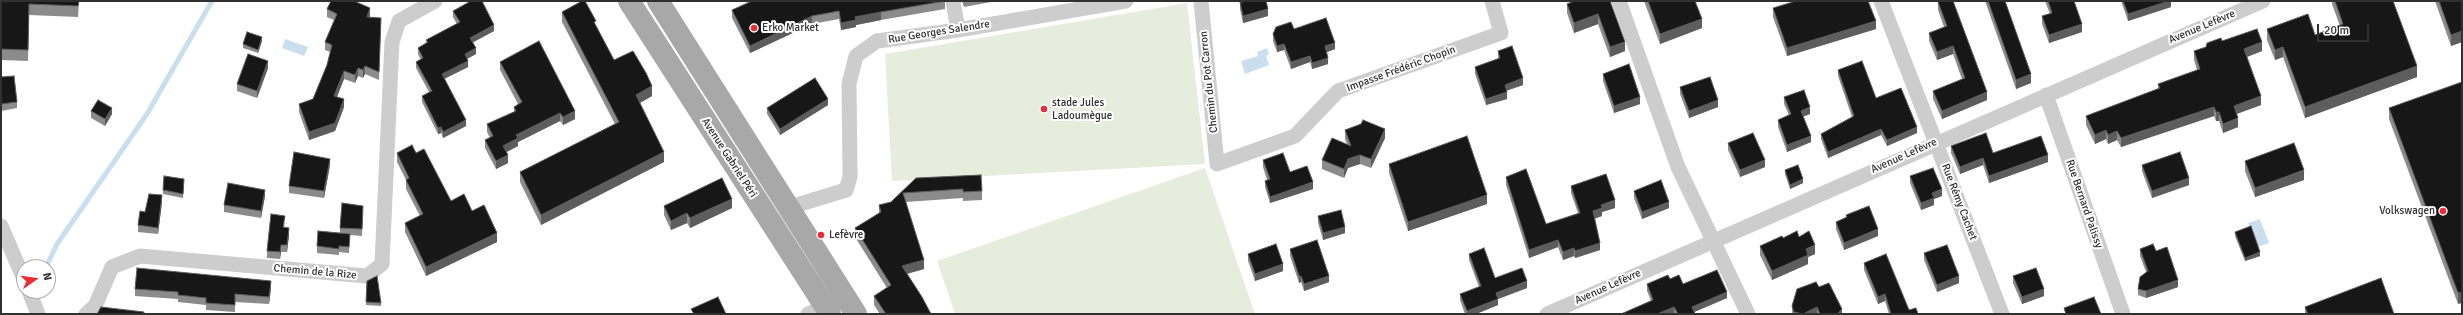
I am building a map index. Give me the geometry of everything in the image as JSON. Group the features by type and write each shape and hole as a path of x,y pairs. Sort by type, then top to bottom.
{"main road":[{"name":"Avenue Gabriel Péri","path":"629,1 821,311"},
{"name":"Avenue Gabriel Péri","path":"658,1 856,314"}],"street":[{"name":"Chemin de la Rize","path":"86,314 95,306 112,267 140,256 367,276 382,264 392,42 399,21 411,7 435,1"},
{"path":"953,1 958,30"},
{"name":"Rue Georges Salendre","path":"788,208 846,190 850,177 849,84 856,56 877,41 958,30 1126,1"},
{"name":"Chemin du Pot Carron","path":"1200,1 1217,164"},
{"name":"Impasse Frédéric Chopin","path":"1217,164 1296,136 1338,91 1501,34 1492,1"},
{"path":"1619,1 1678,167 1748,314"},
{"name":"Rue Rémy Cachet","path":"1881,1 2002,314"},
{"name":"Avenue Lefèvre","path":"1547,314 1936,142 2263,1"},
{"name":"Rue Bernard Palissy","path":"2046,95 2123,314"},
{"path":"1,226 16,261"},
{"path":"32,299 38,314"}],"green space":[{"name":"stade Jules Ladoumègue","path":"1187,3 1205,164 892,181 885,54"},
{"path":"1205,168 1255,314 955,314 937,261"}],"water":[{"path":"285,39 308,47 304,56 282,48"},
{"path":"1267,48 1269,54 1266,56 1269,65 1245,74 1241,61 1258,56 1257,52"},
{"path":"2260,219 2269,243 2257,247 2248,223"}],"building":[{"path":"1,1 79,1 78,6 29,4 28,50 1,49"},
{"path":"331,1 354,1 370,8 367,17 381,18 379,72 365,66 363,70 358,68 355,75 344,71 334,96 344,99 335,123 309,132 299,104 313,99 327,65 332,45 325,42 337,14 327,9"},
{"path":"471,1 482,1 494,25 470,38 476,48 465,54 468,61 442,74 466,120 443,132 441,127 438,128 422,96 432,91 416,62 423,58 418,48 428,42 426,40 460,22 453,11"},
{"path":"582,1 585,1 596,21 594,22 614,60 633,51 646,73 652,86 636,95 664,152 541,215 520,172 619,122 562,12"},
{"path":"752,1 945,1 855,17 856,20 841,23 839,11 812,16 750,46 732,10"},
{"path":"1266,1 1268,9 1243,16 1240,2"},
{"path":"1574,1 1610,1 1625,42 1610,47 1598,14 1574,23 1567,4"},
{"path":"1648,1 1695,1 1702,19 1660,34"},
{"path":"1796,1 1868,1 1876,21 1787,48 1773,8"},
{"path":"1953,1 1987,92 1942,111 1933,91 1965,78 1953,46 1937,52 1929,33 1947,26 1938,2"},
{"path":"1988,1 2005,1 2031,74 2016,80"},
{"path":"2048,1 2074,1 2082,24 2049,35 2042,16 2052,13"},
{"path":"2123,1 2169,1 2128,14"},
{"path":"2335,1 2393,1 2417,66 2305,107 2283,47 2275,50 2267,29 2308,14 2315,35 2343,24"},
{"path":"2439,1 2462,1 2462,31 2451,35"},
{"path":"1326,18 1335,43 1325,46 1328,58 1312,63 1310,56 1291,62 1284,44 1277,46 1273,34 1276,27 1291,22 1294,29"},
{"path":"2257,29 2262,42 2244,49 2261,96 2234,106 2238,118 2223,124 2219,112 2216,112 2214,107 2121,138 2117,131 2108,135 2106,130 2095,135 2086,116 2160,88 2158,84 2200,69 2194,51 2206,47 2207,43 2221,38 2222,41"},
{"path":"247,32 262,37 258,50 243,44"},
{"path":"539,41 575,111 563,117 560,113 516,135 518,138 503,146 508,155 496,161 485,140 493,136 487,124 516,111 514,107 522,102 500,62"},
{"path":"1512,46 1523,78 1505,85 1507,92 1486,99 1475,67 1500,58 1498,51"},
{"path":"248,54 268,61 257,91 237,84"},
{"path":"1862,61 1876,98 1901,88 1917,127 1887,140 1881,129 1828,152 1821,134 1854,116 1838,70"},
{"path":"1629,64 1640,97 1614,106 1603,74"},
{"path":"14,76 17,102 1,104 1,77"},
{"path":"1710,77 1718,100 1689,111 1680,87"},
{"path":"815,78 828,99 780,129 767,108"},
{"name":"Volkswagen","path":"2462,82 2462,292 2458,293 2389,108"},
{"path":"1804,90 1810,107 1801,111 1811,136 1787,145 1778,120 1791,114 1784,97"},
{"path":"98,100 112,108 105,119 91,111"},
{"path":"1363,120 1385,129 1371,159 1360,155 1348,159 1344,169 1322,160 1332,138 1351,146 1345,130 1361,124"},
{"path":"1753,133 1765,160 1740,170 1728,143"},
{"path":"1986,133 1993,153 2041,136 2048,155 1989,176 1983,158 1960,167 1951,146"},
{"path":"1467,136 1487,195 1408,222 1389,164"},
{"path":"2294,143 2304,170 2255,188 2245,161"},
{"path":"412,145 416,153 424,149 451,201 464,194 472,211 484,205 497,233 426,267 405,223 423,214 406,180 409,178 397,153"},
{"path":"294,152 330,159 324,191 289,186"},
{"path":"2180,152 2189,178 2152,191 2142,165"},
{"path":"1283,153 1290,172 1307,166 1313,182 1270,197 1265,181 1270,179 1263,160"},
{"path":"1798,165 1803,179 1790,185 1785,170"},
{"path":"1933,168 1942,189 1932,193 1934,198 1921,203 1910,176"},
{"path":"1526,169 1546,224 1580,213 1571,186 1606,174 1615,200 1601,205 1602,208 1593,211 1600,243 1575,251 1574,248 1563,252 1558,240 1529,250 1506,177"},
{"path":"981,175 982,191 963,192 963,189 903,193 924,260 902,266 931,314 886,314 874,296 891,285 855,228 881,212 879,205 891,202 916,178"},
{"path":"164,176 184,179 183,194 163,190"},
{"path":"722,178 732,199 690,218 687,213 671,221 664,206"},
{"path":"1661,180 1669,202 1642,212 1634,191"},
{"path":"228,183 265,190 261,211 224,205"},
{"path":"149,194 162,195 158,228 138,225 140,211 145,212"},
{"path":"342,203 363,206 362,229 340,228"},
{"path":"1869,206 1878,229 1844,243 1836,222 1847,217 1846,215"},
{"path":"1341,210 1345,227 1323,233 1318,216"},
{"path":"271,214 285,216 283,227 289,228 287,245 281,245 280,252 267,251"},
{"path":"2251,226 2260,252 2245,258 2235,232"},
{"path":"318,231 350,234 349,247 339,246 339,249 317,246"},
{"path":"1797,231 1799,237 1809,231 1815,245 1806,249 1808,255 1772,271 1760,246 1782,236 1783,238"},
{"path":"1317,240 1329,276 1304,284 1301,276 1299,276 1290,249"},
{"path":"1276,244 1283,264 1255,274 1248,254"},
{"path":"2153,244 2156,251 2167,247 2178,280 2146,291 2138,289 2140,277 2148,271 2140,249"},
{"path":"1947,245 1959,276 1937,285 1924,253"},
{"path":"1484,248 1495,278 1522,268 1527,281 1496,293 1498,299 1467,311 1460,294 1481,286 1469,254"},
{"path":"1886,254 1909,310 1916,308 1918,314 1891,314 1885,294 1878,297 1864,263"},
{"path":"137,268 271,281 269,297 235,294 235,305 206,303 206,298 178,295 178,292 135,289"},
{"path":"2036,268 2044,289 2022,297 2013,276"},
{"path":"1717,270 1727,292 1692,307 1695,314 1678,314 1674,307 1657,314 1621,314 1653,300 1647,284 1668,275 1670,279 1679,275 1683,284"},
{"path":"377,276 381,303 366,302 367,281"},
{"path":"2381,278 2394,314 2308,314 2305,307"},
{"path":"1816,282 1819,287 1829,283 1842,309 1837,314 1820,314 1817,307 1803,314 1794,312 1792,306 1797,289"},
{"path":"718,297 726,314 694,314 691,309"},
{"path":"2094,297 2101,314 2066,314 2064,308"},
{"path":"101,307 144,312 144,314 97,314"}],"waterway":[{"path":"50,259 57,244 147,114 212,1"}],"place":[{"name":"Erko Market","path":"754,28"},
{"name":"stade Jules Ladoumègue","path":"1044,109"},
{"name":"Volkswagen","path":"2443,211"},
{"name":"Lefèvre","path":"821,235"}]}
